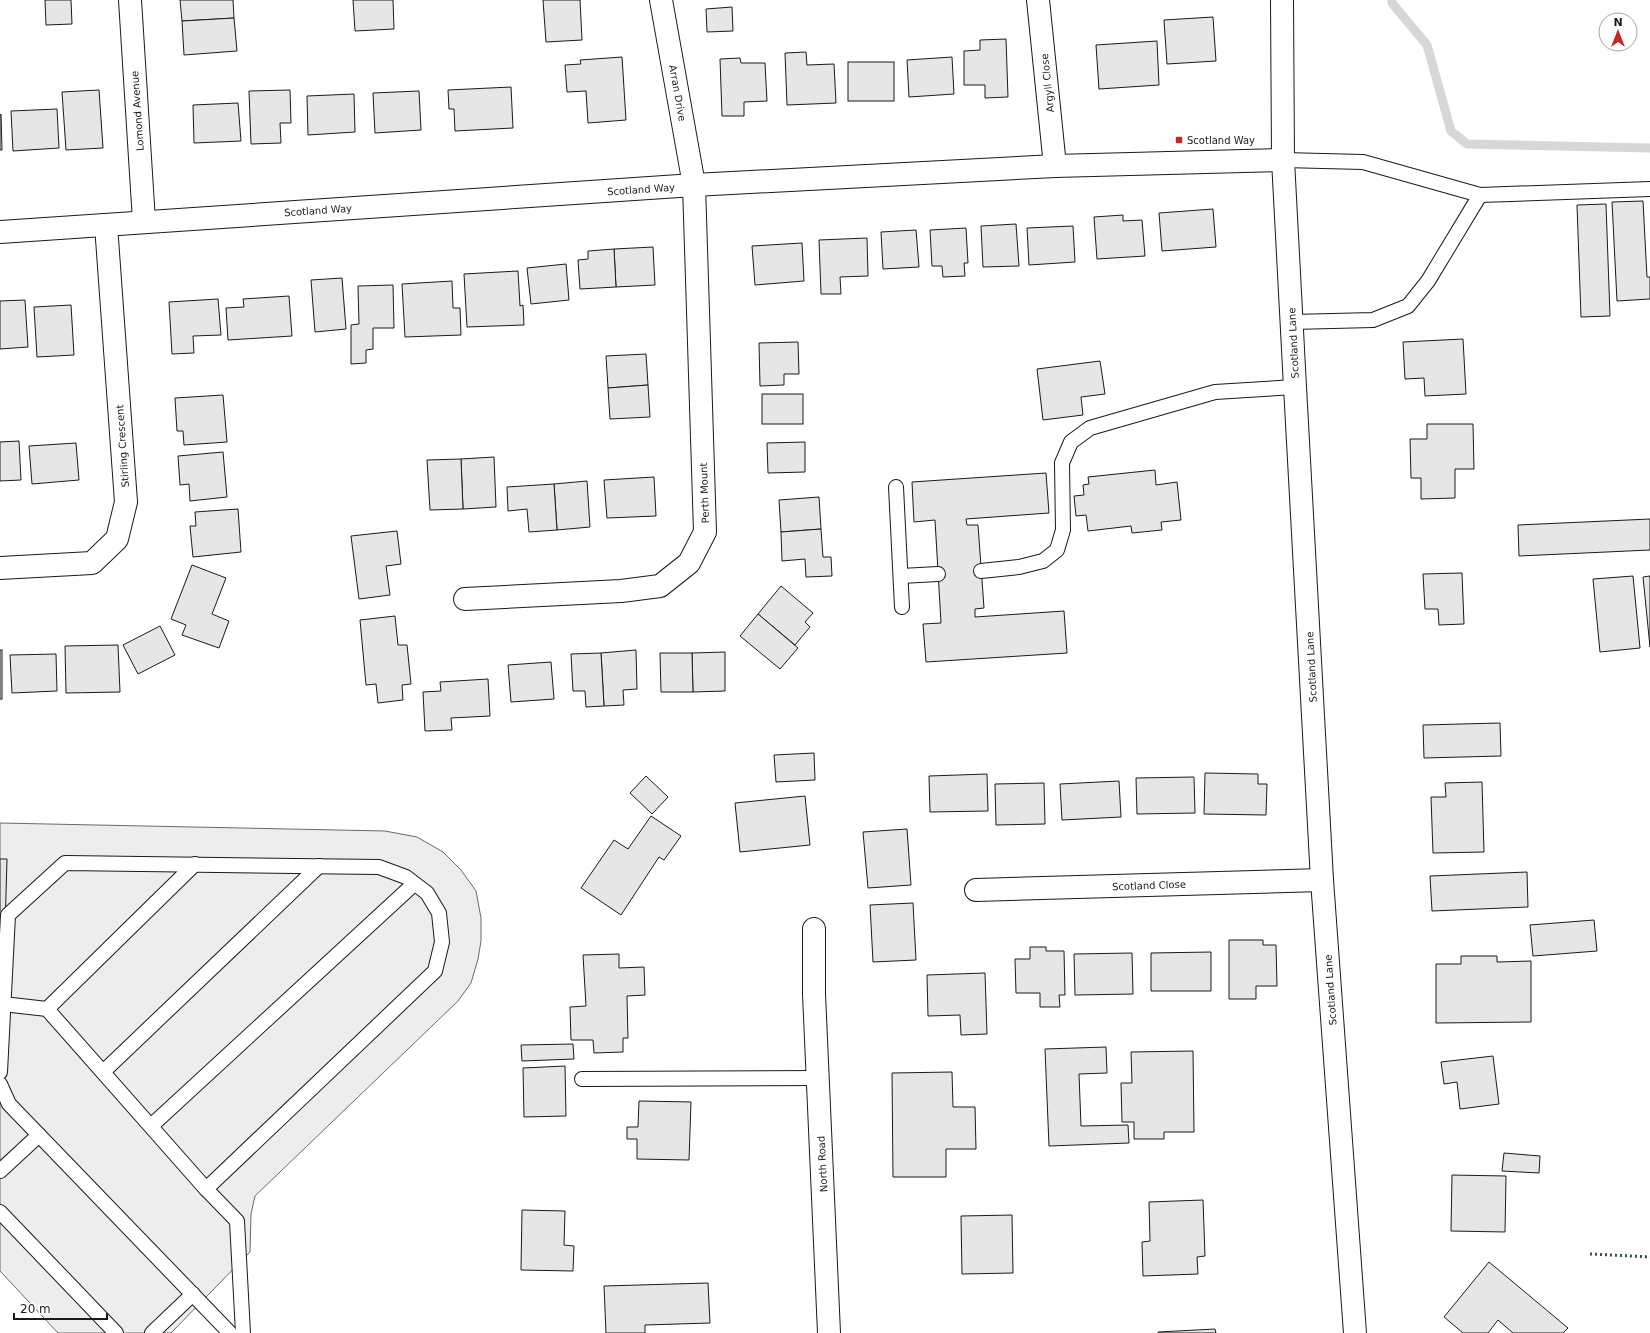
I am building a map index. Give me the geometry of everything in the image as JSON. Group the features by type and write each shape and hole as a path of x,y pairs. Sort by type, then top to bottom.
{"street":[{"name":"Lomond Avenue","path":"130,0 144,222"},
{"name":"Arran Drive","path":"661,0 694,185"},
{"name":"Argyll Close","path":"1038,0 1055,166"},
{"name":"Scotland Lane","path":"1282,0 1283,160 1295,387 1322,880 1355,1333"},
{"name":"Scotland Way","path":"0,232 694,185 1055,166 1283,160"},
{"name":"Perth Mount","path":"464,599 621,591 660,586 689,563 705,532 694,185"},
{"name":"Stirling Crescent","path":"0,568 92,563 117,539 126,502 106,225"},
{"name":"Scotland Close","path":"976,890 1322,880"},
{"name":"North Road","path":"814,928 814,994 829,1333"}],"lane":[{"path":"1283,160 1363,162 1480,195 1650,189"},
{"path":"1292,322 1373,320 1408,306 1428,281 1480,195"},
{"path":"981,571 1020,567 1037,563 1043,561 1057,550 1063,530 1062,463 1071,442 1090,428 1215,392 1295,387"},
{"path":"896,487 902,607"},
{"path":"901,576 938,574"},
{"path":"0,1072 8,915 65,863 379,867 406,877 427,893 439,913 442,942 435,971 206,1189"},
{"path":"47,1009 195,864"},
{"path":"103,1072 319,866"},
{"path":"151,1126 414,884"},
{"path":"3,1004 47,1009 206,1189 237,1220 243,1333"},
{"path":"582,1079 818,1078"},
{"path":"0,1084 9,1104 230,1333"},
{"path":"0,1171 40,1135"},
{"path":"0,1212 116,1333"},
{"path":"152,1333 193,1294"}],"shaded area":[{"path":"0,823 385,831 417,837 443,852 461,870 476,891 481,918 481,941 478,959 471,983 458,1001 255,1196 251,1214 250,1252 171,1333 58,1333 0,1271"}],"building":[{"path":"45,0 71,0 72,24 46,25"},
{"path":"180,0 233,0 234,18 182,21"},
{"path":"353,0 393,0 394,29 355,31"},
{"path":"543,0 580,0 582,40 546,42"},
{"path":"732,7 733,31 707,32 706,9"},
{"path":"1213,17 1216,61 1167,64 1164,20"},
{"path":"234,18 237,51 184,55 182,21"},
{"path":"1006,39 1008,97 985,98 985,85 964,85 964,51 980,50 980,40"},
{"path":"1157,41 1159,85 1099,89 1096,45"},
{"path":"806,52 807,65 834,64 836,103 787,105 785,53"},
{"path":"622,57 626,120 588,123 586,91 567,92 565,65 581,64 580,60"},
{"path":"952,57 954,94 909,97 907,60"},
{"path":"740,58 741,63 765,63 767,101 744,102 744,116 722,116 720,59"},
{"path":"848,62 894,62 894,101 848,101"},
{"path":"511,87 513,128 455,131 454,109 449,109 448,90"},
{"path":"99,90 103,148 66,150 62,92"},
{"path":"290,90 291,123 280,123 281,143 251,144 249,91"},
{"path":"419,91 421,130 375,133 373,93"},
{"path":"354,94 355,132 308,135 307,96"},
{"path":"238,103 241,141 194,143 193,105"},
{"path":"57,109 59,148 13,151 11,111"},
{"path":"1,114 2,150 0,150 0,115"},
{"path":"1643,201 1647,277 1650,277 1650,299 1617,301 1612,202"},
{"path":"1606,204 1610,316 1581,317 1577,205"},
{"path":"1213,209 1216,247 1162,251 1159,213"},
{"path":"1123,215 1123,221 1142,220 1145,256 1097,259 1094,217"},
{"path":"1016,224 1019,266 983,267 981,226"},
{"path":"1073,226 1075,262 1029,265 1027,228"},
{"path":"966,228 968,263 964,263 965,276 943,277 942,266 932,266 930,230"},
{"path":"916,230 919,267 883,269 881,232"},
{"path":"867,238 868,276 840,277 841,294 821,294 819,240"},
{"path":"802,243 804,281 755,285 752,246"},
{"path":"653,247 655,285 616,287 614,249"},
{"path":"614,249 616,287 580,289 578,260 588,259 588,251"},
{"path":"566,264 569,300 531,304 527,268"},
{"path":"518,271 520,306 523,305 524,325 467,327 464,274"},
{"path":"342,278 346,329 315,332 311,280"},
{"path":"452,281 453,308 460,308 461,335 405,337 402,284"},
{"path":"393,285 394,328 373,328 373,349 366,350 366,363 351,364 351,325 359,324 358,286"},
{"path":"289,296 292,336 228,340 226,308 244,307 243,299"},
{"path":"218,299 221,335 193,336 194,353 172,354 169,302"},
{"path":"25,300 28,347 0,349 0,301"},
{"path":"71,305 74,355 37,357 34,307"},
{"path":"1463,339 1466,394 1425,396 1424,378 1405,379 1403,342"},
{"path":"798,342 799,374 784,374 784,385 760,386 759,343"},
{"path":"646,354 648,385 608,388 606,356"},
{"path":"1100,361 1105,394 1081,397 1083,415 1043,420 1037,369"},
{"path":"648,385 650,417 610,419 608,388"},
{"path":"762,394 803,394 803,424 762,424"},
{"path":"223,395 227,442 184,445 183,431 177,431 175,398"},
{"path":"1427,424 1473,424 1474,469 1455,469 1455,498 1421,499 1421,478 1411,478 1410,439 1427,439"},
{"path":"19,441 21,480 0,481 0,442"},
{"path":"805,442 805,472 768,473 767,443"},
{"path":"76,443 79,480 32,484 29,446"},
{"path":"223,452 227,497 190,501 189,484 180,485 178,456"},
{"path":"494,457 496,507 463,509 461,459"},
{"path":"461,459 463,509 430,510 427,460"},
{"path":"1155,470 1156,485 1177,482 1181,520 1161,522 1162,530 1132,533 1131,526 1088,531 1086,515 1076,516 1074,496 1084,495 1083,485 1089,484 1088,477"},
{"path":"1046,473 1049,513 966,519 967,525 978,525 984,608 975,609 975,617 1064,611 1067,653 926,662 923,624 941,623 935,520 914,522 912,482"},
{"path":"654,477 656,516 607,518 604,480"},
{"path":"587,481 590,527 557,530 554,484"},
{"path":"554,484 557,530 529,532 527,509 508,511 507,487"},
{"path":"819,497 821,529 781,532 779,500"},
{"path":"238,509 241,552 193,557 190,526 196,526 195,512"},
{"path":"1650,519 1650,550 1519,556 1518,525"},
{"path":"821,529 823,557 831,557 832,576 806,577 805,559 782,561 781,532"},
{"path":"397,531 401,564 386,566 390,595 359,599 351,536"},
{"path":"192,565 226,578 212,614 229,621 219,648 182,635 186,625 171,619"},
{"path":"1462,573 1464,624 1439,625 1438,609 1425,609 1423,574"},
{"path":"1633,576 1640,648 1600,652 1593,579"},
{"path":"1650,576 1650,647 1643,577"},
{"path":"781,586 813,613 805,622 810,627 795,645 758,614"},
{"path":"758,614 798,648 780,669 740,636"},
{"path":"395,616 398,645 407,645 411,684 402,685 403,700 378,703 376,684 366,685 360,620"},
{"path":"160,626 175,655 138,674 123,645"},
{"path":"118,645 120,692 66,693 65,646"},
{"path":"0,650 2,650 2,699 0,699"},
{"path":"636,650 637,689 623,690 624,705 604,706 601,653"},
{"path":"725,652 725,691 693,692 692,653"},
{"path":"601,653 604,706 586,707 585,691 573,691 571,654"},
{"path":"660,653 692,653 693,692 661,692"},
{"path":"56,654 57,691 12,693 10,655"},
{"path":"551,662 554,699 511,702 508,665"},
{"path":"488,679 490,716 451,718 452,730 425,731 423,692 441,691 440,682"},
{"path":"1500,723 1501,756 1424,758 1423,725"},
{"path":"814,753 815,780 776,782 774,755"},
{"path":"1205,773 1258,774 1258,784 1267,784 1266,815 1204,814"},
{"path":"987,774 988,811 930,812 929,776"},
{"path":"646,776 668,797 652,814 630,793"},
{"path":"1194,777 1195,813 1137,814 1136,778"},
{"path":"1119,781 1121,817 1062,820 1060,784"},
{"path":"1482,782 1484,852 1433,853 1431,797 1446,797 1445,783"},
{"path":"1044,783 1045,824 996,825 995,784"},
{"path":"805,796 810,845 740,852 735,803"},
{"path":"651,816 681,836 664,860 659,857 621,915 581,888 614,840 628,849"},
{"path":"907,829 911,885 868,888 863,832"},
{"path":"0,859 7,859 2,1035 0,1035"},
{"path":"1527,872 1528,907 1432,911 1430,876"},
{"path":"913,903 916,960 873,962 870,905"},
{"path":"1594,920 1597,951 1533,956 1530,925"},
{"path":"1229,940 1263,940 1263,945 1276,945 1277,986 1256,986 1256,999 1229,999"},
{"path":"1030,947 1046,947 1046,951 1064,951 1065,995 1059,995 1060,1007 1040,1007 1040,993 1016,993 1015,959 1030,959"},
{"path":"1211,952 1211,991 1151,991 1151,953"},
{"path":"1132,953 1133,994 1075,995 1074,954"},
{"path":"619,954 619,968 644,967 645,995 627,996 628,1038 623,1038 623,1052 594,1053 593,1040 571,1040 570,1007 586,1006 583,955"},
{"path":"1461,956 1497,956 1497,962 1531,961 1531,1022 1436,1023 1436,964 1461,964"},
{"path":"985,973 987,1034 961,1035 960,1015 928,1016 927,975"},
{"path":"573,1044 574,1059 522,1061 521,1045"},
{"path":"1106,1047 1107,1073 1079,1074 1081,1126 1128,1125 1129,1143 1049,1146 1045,1049"},
{"path":"1193,1051 1194,1132 1164,1132 1164,1139 1134,1139 1134,1122 1122,1122 1121,1083 1132,1083 1131,1052"},
{"path":"1493,1056 1499,1104 1460,1109 1457,1082 1444,1084 1441,1062"},
{"path":"565,1066 566,1116 524,1117 523,1068"},
{"path":"952,1072 953,1107 975,1107 976,1149 946,1149 946,1177 893,1177 892,1073"},
{"path":"639,1101 691,1102 689,1160 637,1159 637,1139 627,1139 627,1127 638,1127"},
{"path":"1504,1153 1540,1156 1539,1173 1502,1171"},
{"path":"1452,1175 1506,1176 1505,1232 1451,1231"},
{"path":"1203,1200 1205,1256 1197,1257 1198,1274 1143,1276 1142,1242 1150,1241 1149,1202"},
{"path":"522,1210 565,1211 564,1245 574,1246 573,1271 521,1270"},
{"path":"1012,1215 1013,1273 962,1274 961,1216"},
{"path":"1489,1262 1568,1328 1563,1333 1513,1333 1498,1320 1488,1333 1463,1333 1444,1317"},
{"path":"708,1283 710,1323 645,1325 645,1333 606,1333 604,1286"},
{"path":"1215,1329 1216,1333 1158,1333 1158,1332"}],"waterway":[{"path":"1392,0 1392,3 1427,45 1451,131 1467,144 1650,148"}],"hedge":[{"path":"1590,1254 1650,1257"}],"place":[{"name":"Scotland Way","path":"1179,140"}]}
